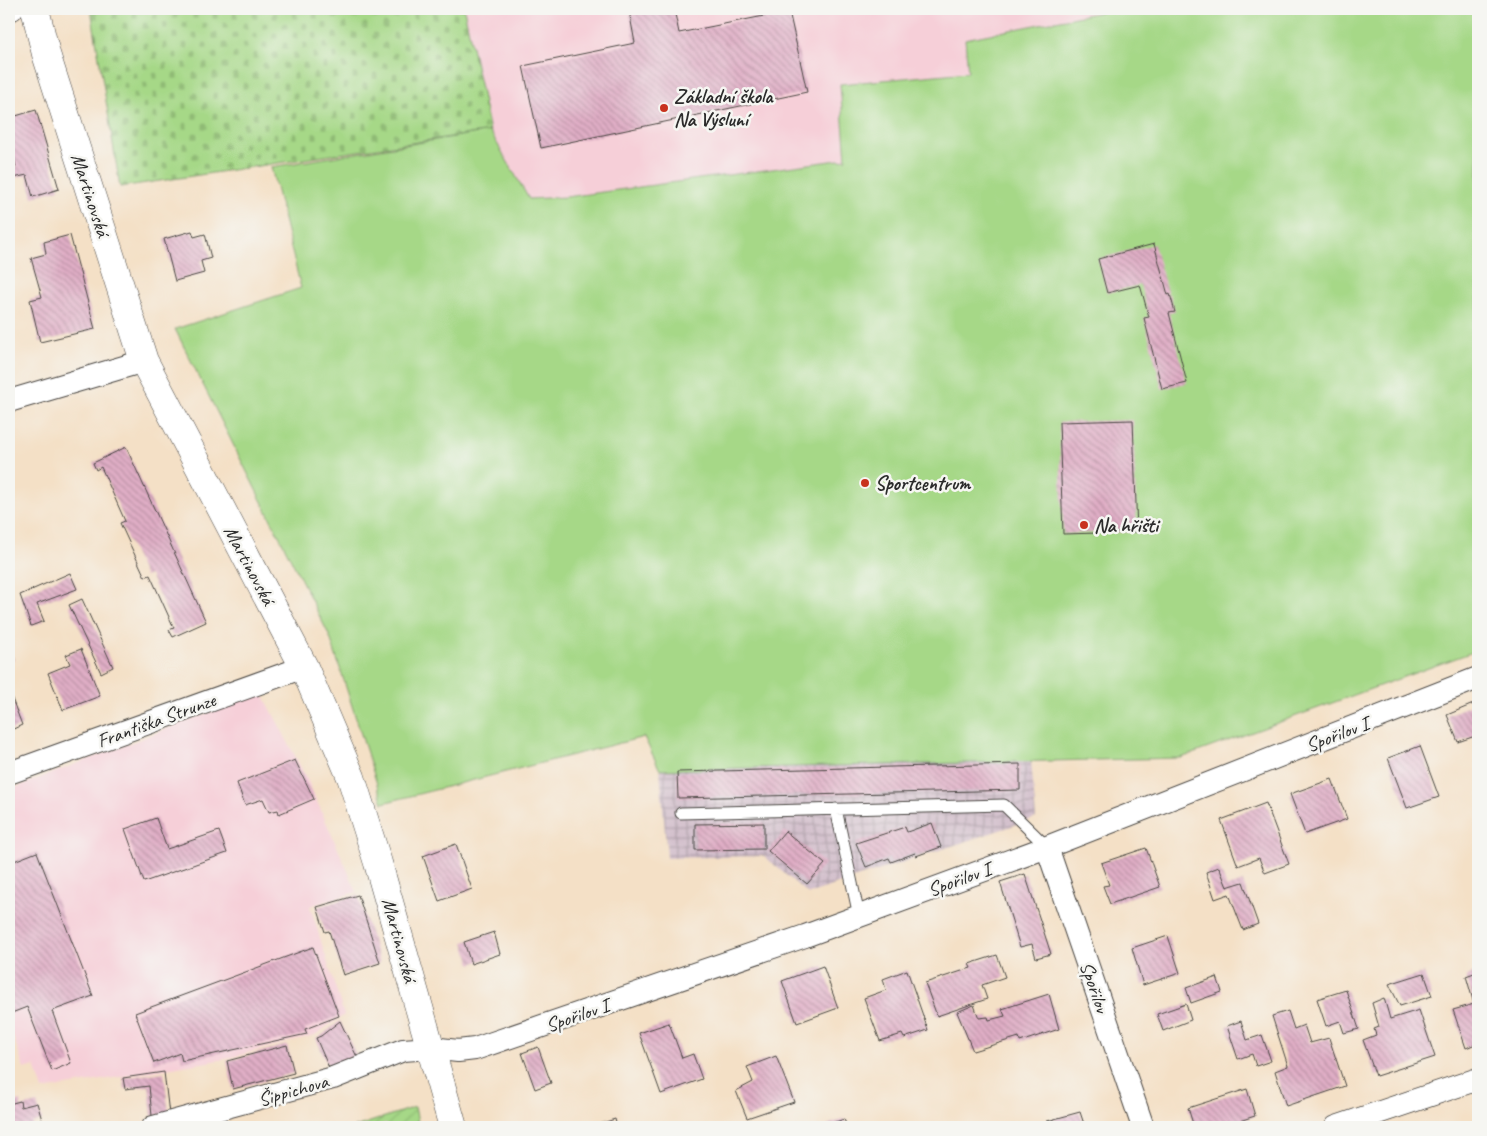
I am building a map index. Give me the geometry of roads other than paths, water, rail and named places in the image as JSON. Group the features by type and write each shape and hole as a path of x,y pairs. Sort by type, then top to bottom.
{"street":[{"name":"Martinovská","path":"35,9 46,54 144,361 304,667 351,777 453,1127"},
{"path":"9,401 144,361"},
{"name":"Františka Strunze","path":"9,773 304,667"},
{"name":"Spořilov I","path":"431,1048 475,1050 859,916 1047,848 1478,678"},
{"name":"Spořilov","path":"1047,848 1143,1127"},
{"name":"Šippichova","path":"153,1127 334,1078 403,1050 431,1048"},
{"path":"1336,1127 1478,1079"}],"lane":[{"path":"681,814 1004,805 1047,848"},
{"path":"836,809 859,916"}],"place":[{"name":"Základní škola Na Výsluní","path":"664,108"},
{"name":"Sportcentrum","path":"865,483"},
{"name":"Na hřišti","path":"1084,525"}]}
